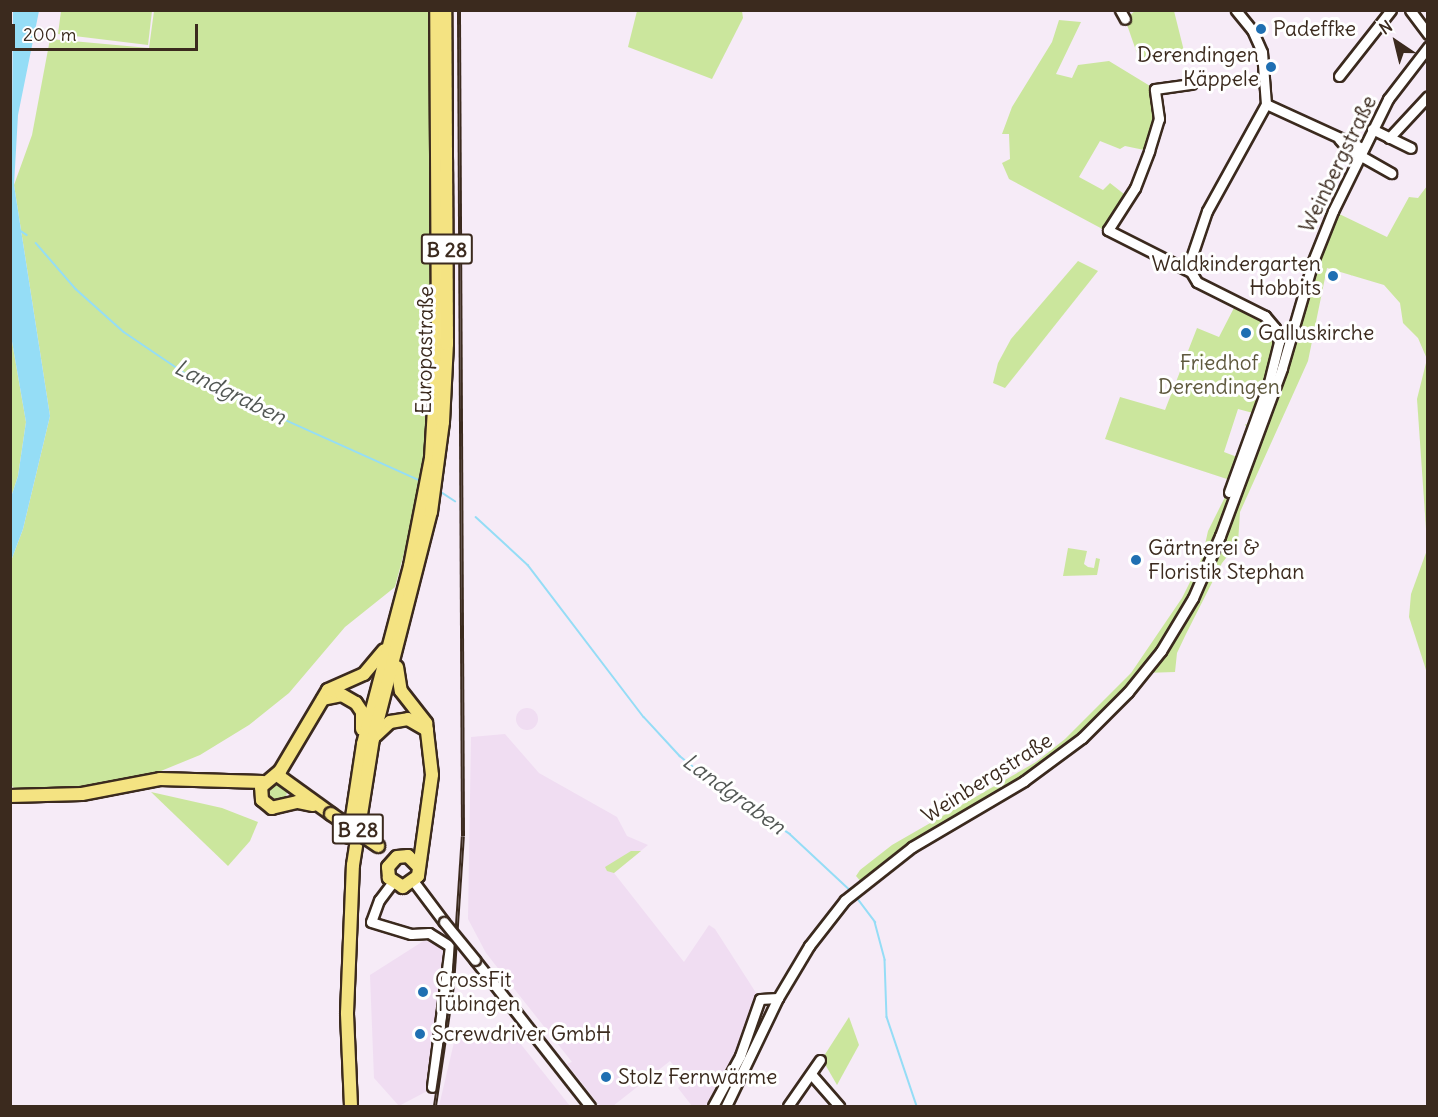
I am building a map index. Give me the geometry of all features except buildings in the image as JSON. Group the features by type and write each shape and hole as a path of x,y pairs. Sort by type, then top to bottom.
{"main road":[{"name":"Europastraße","path":"395,642 401,601 430,489 438,345 436,10"},
{"name":"Europastraße","path":"395,642 407,614 430,489 447,344 445,10"},
{"path":"288,803 286,781 292,752 319,702 328,690 364,674 395,642"},
{"path":"286,781 313,805 403,860 414,882 403,887 393,883 388,875 403,860 425,833 432,775 429,733 419,713 401,691 396,678 395,642"},
{"name":"B 28","path":"351,1107 347,1013 353,865 368,741 395,642"},
{"path":"319,702 334,694 356,703 362,712 368,741 390,722 408,718 429,733"},
{"path":"10,796 82,794 160,779 240,783 262,788 286,781"},
{"path":"262,788 269,807 278,808 288,803 313,805"}],"street":[{"path":"1189,271 1207,211 1266,104 1261,49 1236,10"},
{"path":"1339,76 1391,10"},
{"path":"1410,10 1428,34"},
{"name":"Weinbergstraße","path":"778,998 809,946 845,900 861,885 912,847 1053,761 1107,714 1161,651 1193,598 1220,536 1282,368 1312,261 1372,129 1401,78 1428,47"},
{"path":"1192,84 1155,89 1159,113 1152,143 1135,188 1108,232 1189,271 1202,285 1265,316 1275,328 1279,342 1269,382 1229,492"},
{"path":"1389,138 1428,96"},
{"path":"1266,104 1361,151 1390,173"},
{"path":"1372,129 1411,148"},
{"path":"414,882 590,1107"},
{"path":"393,883 379,900 371,922 411,934 429,933 444,945 450,946 447,987 432,1087"},
{"path":"713,1107 740,1056 760,999 778,998 726,1107"},
{"path":"788,1107 820,1060"},
{"path":"811,1074 839,1107"}],"shaded area":[{"path":"527,708 535,711 538,719 535,727 527,730 519,727 516,719 519,711"},
{"path":"505,734 539,773 617,817 627,836 648,845 614,873 684,962 709,925 715,929 760,999 713,1106 692,1106 678,1088 686,1081 670,1061 613,1106 600,1106 567,1064 572,1062 486,953 468,919 471,737"},
{"path":"425,940 442,946 447,956 431,1089 399,1106 374,1078 370,975"},
{"path":"512,1033 570,1106 439,1106 456,1034"}],"green space":[{"path":"61,11 152,11 148,45 58,34"},
{"path":"154,11 433,11 433,359 424,477 395,587 345,627 289,693 249,725 200,755 156,773 90,789 18,792 11,785 11,561 23,529 50,416 14,185 32,135 50,39 149,48"},
{"path":"637,11 742,11 743,18 712,79 628,47"},
{"path":"1135,11 1174,11 1184,51 1140,62 1125,19"},
{"path":"1059,20 1081,22 1056,74 1072,78 1078,65 1109,61 1155,89 1158,106 1149,151 1125,146 1120,149 1100,141 1079,177 1103,190 1110,183 1129,198 1108,232 1009,179 1002,163 1010,159 1009,134 1002,134 1012,107 1052,42"},
{"name":"Friedhof Derendingen","path":"1427,186 1427,359 1418,338 1403,323 1400,303 1384,285 1327,268 1308,361 1240,512 1238,543 1222,563 1186,634 1177,653 1175,672 1144,673 1053,761 939,829 863,884 856,876 860,870 892,845 1036,762 1065,739 1131,673 1182,598 1202,558 1208,531 1233,481 1105,439 1120,397 1165,410 1197,328 1219,337 1237,302 1260,313 1279,342 1289,344 1333,211 1387,237 1409,197 1418,198","holes":["1238,409 1253,413 1249,425 1245,424 1247,429 1237,457 1224,452"]},
{"path":"1078,261 1098,271 1005,388 993,383 998,363 1011,339"},
{"path":"10,330 26,422 18,476 11,497"},
{"path":"1428,359 1427,543 1417,399"},
{"path":"1068,548 1087,551 1084,564 1088,567 1094,568 1096,558 1100,559 1097,575 1063,576"},
{"path":"1427,550 1427,673 1409,617 1411,594"},
{"path":"273,782 281,782 287,788 287,796 281,802 273,802 267,796 267,788"},
{"path":"151,792 222,808 258,822 250,841 228,866"},
{"path":"631,851 641,851 614,873 607,871 605,867"},
{"path":"849,1017 859,1045 837,1085 822,1059"}],"water":[{"path":"13,11 39,11 18,115 14,185 50,416 23,529 11,561 11,497 18,476 26,422 10,330"}],"waterway":[{"name":"Landgraben","path":"21,231 27,235"},
{"name":"Landgraben","path":"36,243 76,289 124,332 192,378 421,481"},
{"name":"Landgraben","path":"441,492 455,501"},
{"name":"Landgraben","path":"476,517 528,565 644,717 680,756 718,787 790,834 850,890"},
{"name":"Landgraben","path":"855,895 875,922 885,960 887,1017 917,1106"}],"railway":[{"path":"435,1106 453,985 463,836 459,10"}],"place":[{"name":"Padeffke","path":"1261,29"},
{"name":"Derendingen Käppele","path":"1271,67"},
{"name":"Waldkindergarten Hobbits","path":"1333,276"},
{"name":"Galluskirche","path":"1246,333"},
{"name":"Gärtnerei & Floristik Stephan","path":"1136,560"},
{"name":"CrossFit Tübingen","path":"423,992"},
{"name":"Screwdriver GmbH","path":"420,1034"},
{"name":"Stolz Fernwärme","path":"606,1077"}]}
